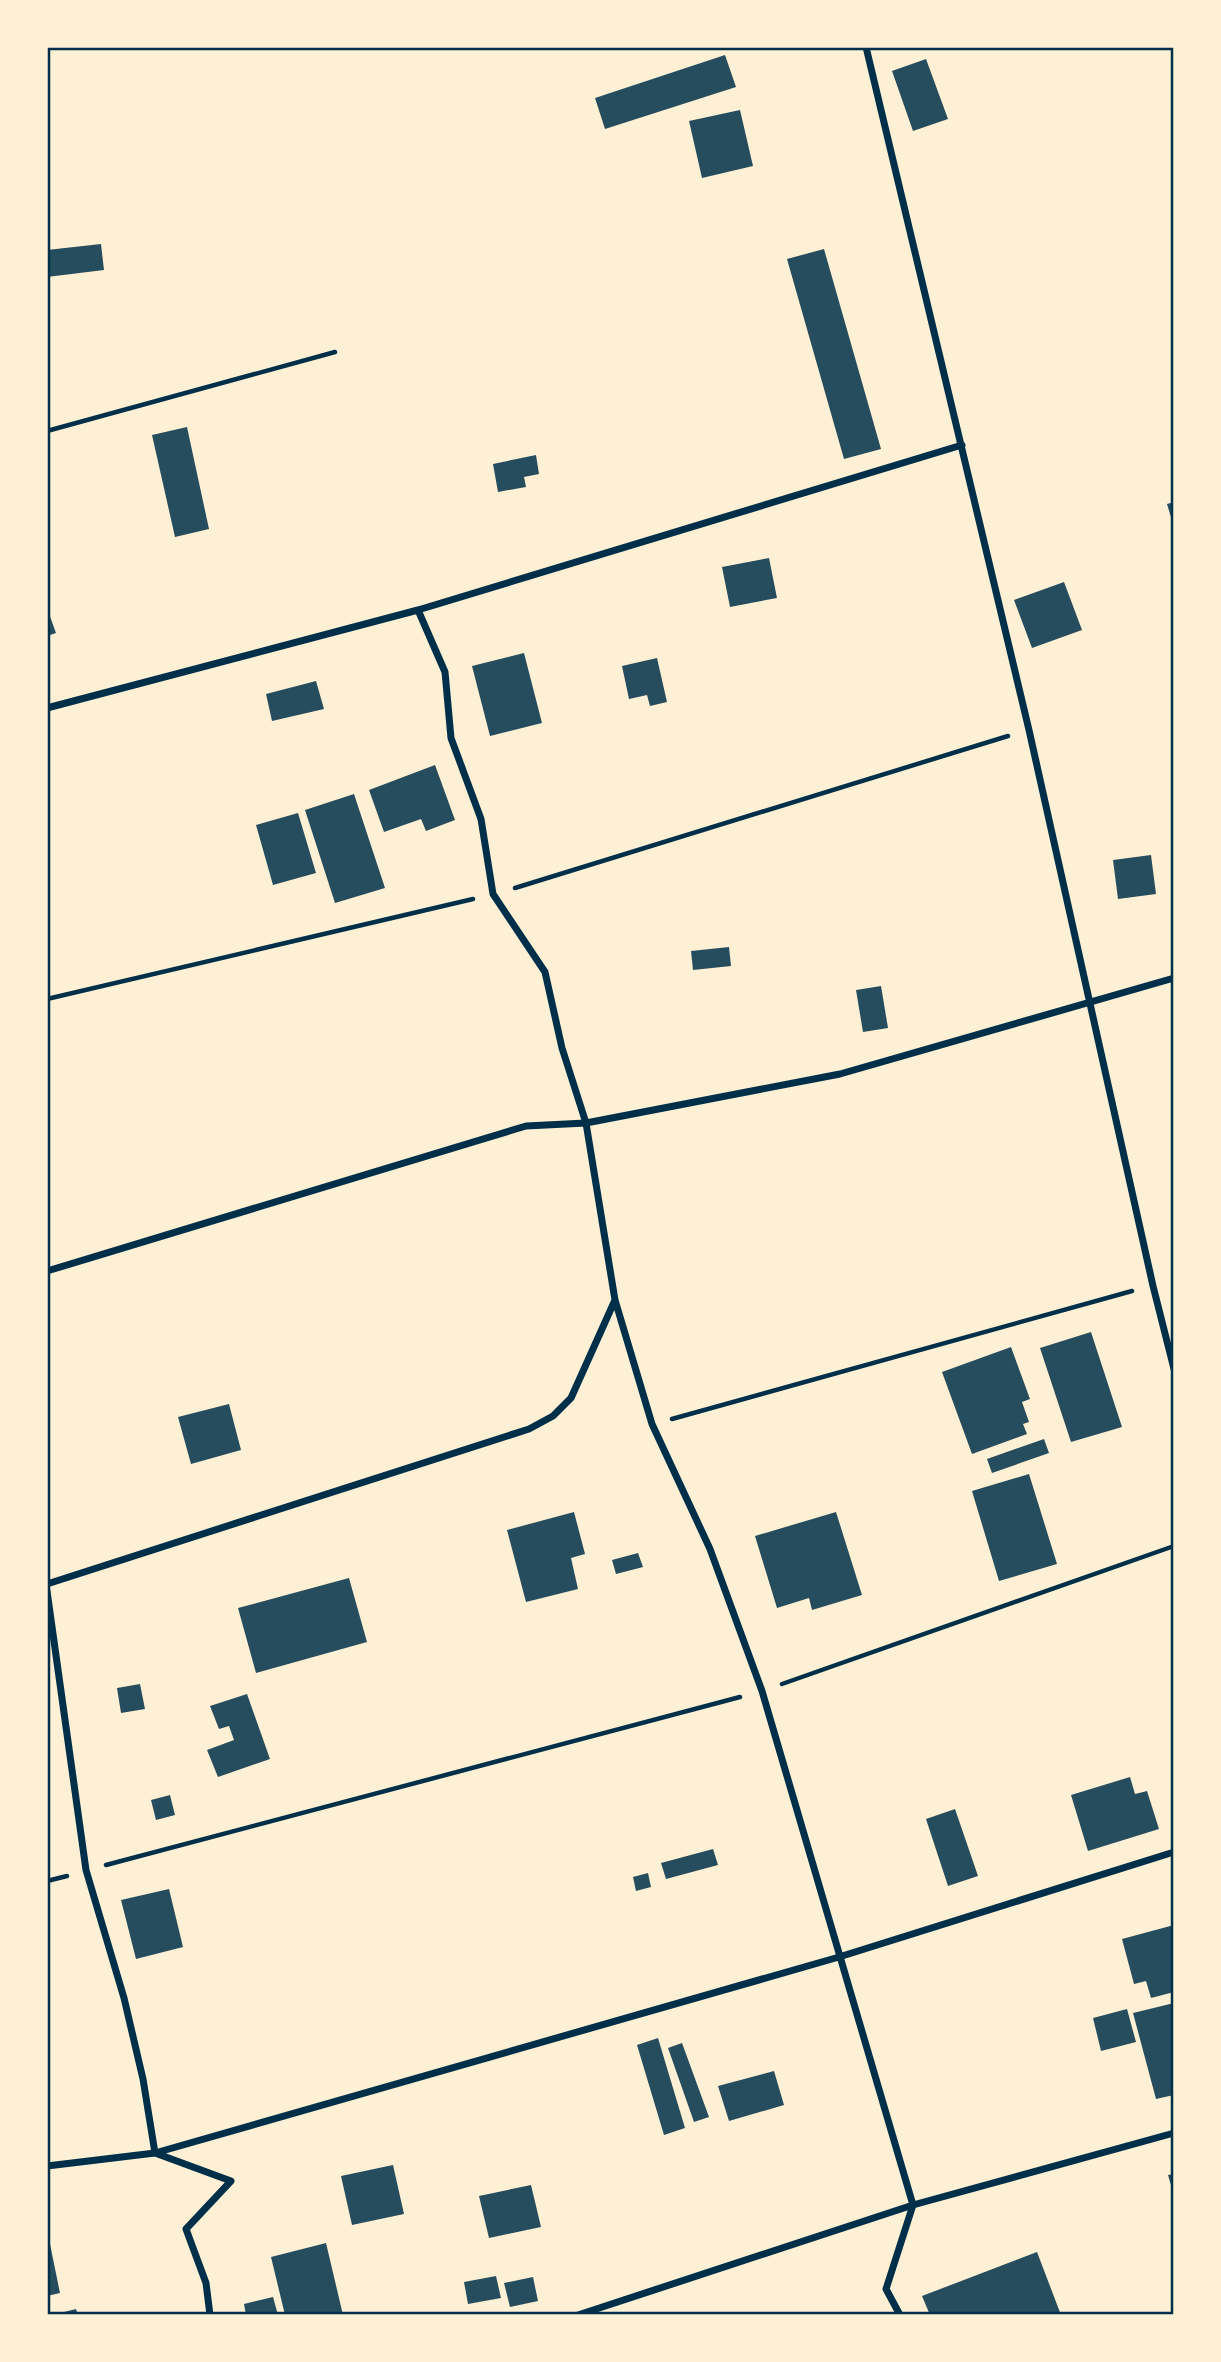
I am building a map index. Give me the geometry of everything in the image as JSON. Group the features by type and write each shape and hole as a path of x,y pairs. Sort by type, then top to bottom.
{"street":[{"path":"866,47 1029,730 1153,1286 1174,1369"},
{"path":"47,708 418,610 962,444"},
{"path":"418,610 445,672 451,738 481,819 493,894 545,972 562,1048 586,1123 615,1300 652,1424 710,1549 762,1691 913,2205 886,2289 900,2315"},
{"path":"47,1271 526,1126 586,1123 840,1074 1174,978"},
{"path":"47,1584 529,1429 552,1416 571,1398 615,1300"},
{"path":"47,1591 86,1870 124,1998 143,2079 155,2153"},
{"path":"47,2166 155,2153 839,1958 1174,1852"},
{"path":"578,2315 913,2205 1174,2133"},
{"path":"155,2153 231,2181 186,2229 206,2283 210,2315"}],"path":[{"path":"47,431 335,352"},
{"path":"47,999 493,894 1029,730"},
{"path":"652,1424 1153,1286"},
{"path":"47,1881 762,1691 1174,1546"}],"building":[{"path":"725,55 736,87 605,129 595,98"},
{"path":"926,59 948,119 913,131 892,71"},
{"path":"740,110 753,166 702,178 689,121"},
{"path":"101,244 104,270 47,277 47,250"},
{"path":"824,249 881,449 844,459 787,259"},
{"path":"187,427 209,529 175,537 152,435"},
{"path":"536,455 539,474 524,477 526,487 498,492 493,464"},
{"path":"1174,502 1174,524 1173,524 1167,504"},
{"path":"769,558 777,598 730,607 722,567"},
{"path":"1064,582 1082,630 1032,648 1014,600"},
{"path":"47,608 56,633 47,636"},
{"path":"524,653 542,723 490,736 472,666"},
{"path":"657,658 667,702 650,706 647,695 629,699 622,666"},
{"path":"316,681 324,709 272,721 266,694"},
{"path":"435,765 455,820 426,831 421,819 384,832 369,790"},
{"path":"354,794 385,888 335,903 305,810"},
{"path":"298,813 316,873 273,885 256,825"},
{"path":"1151,855 1156,894 1118,899 1113,860"},
{"path":"729,947 731,966 693,970 691,951"},
{"path":"881,986 888,1028 863,1032 856,990"},
{"path":"1091,1332 1122,1427 1071,1442 1040,1348"},
{"path":"1011,1347 1030,1399 1022,1402 1029,1422 1023,1424 1027,1434 972,1454 942,1372"},
{"path":"229,1404 241,1450 191,1464 178,1417"},
{"path":"1044,1439 1049,1453 992,1473 987,1459"},
{"path":"1029,1474 1057,1564 999,1581 972,1491"},
{"path":"574,1512 585,1554 571,1558 578,1589 526,1602 507,1530"},
{"path":"836,1512 862,1595 812,1610 809,1598 777,1608 755,1536"},
{"path":"638,1553 643,1567 616,1574 612,1560"},
{"path":"349,1578 367,1642 256,1673 238,1608"},
{"path":"140,1684 145,1709 121,1713 117,1688"},
{"path":"247,1694 270,1759 218,1777 207,1750 234,1740 229,1726 219,1729 210,1706"},
{"path":"1130,1777 1135,1794 1147,1791 1159,1829 1088,1851 1071,1795"},
{"path":"170,1795 175,1815 156,1820 151,1800"},
{"path":"955,1809 978,1876 948,1886 926,1819"},
{"path":"713,1849 718,1865 666,1879 661,1863"},
{"path":"648,1873 651,1887 636,1891 633,1877"},
{"path":"169,1889 183,1947 136,1959 121,1900"},
{"path":"1174,1925 1174,1992 1151,1998 1146,1981 1134,1984 1122,1939"},
{"path":"1174,2003 1174,2095 1156,2099 1133,2013"},
{"path":"1127,2009 1136,2042 1101,2051 1093,2018"},
{"path":"658,2038 685,2128 664,2135 637,2045"},
{"path":"682,2043 709,2117 694,2122 668,2048"},
{"path":"774,2071 784,2105 729,2121 718,2086"},
{"path":"393,2165 404,2214 352,2225 341,2176"},
{"path":"1174,2174 1174,2191 1173,2192 1168,2175"},
{"path":"531,2185 541,2227 489,2238 479,2196"},
{"path":"326,2243 343,2315 285,2315 271,2257"},
{"path":"50,2244 60,2293 47,2296 47,2245"},
{"path":"1037,2252 1061,2315 930,2315 922,2296"},
{"path":"496,2276 501,2298 468,2304 464,2282"},
{"path":"533,2277 538,2301 510,2307 504,2283"},
{"path":"273,2297 278,2315 246,2315 244,2304"},
{"path":"76,2309 78,2315 56,2315 56,2314"}]}
